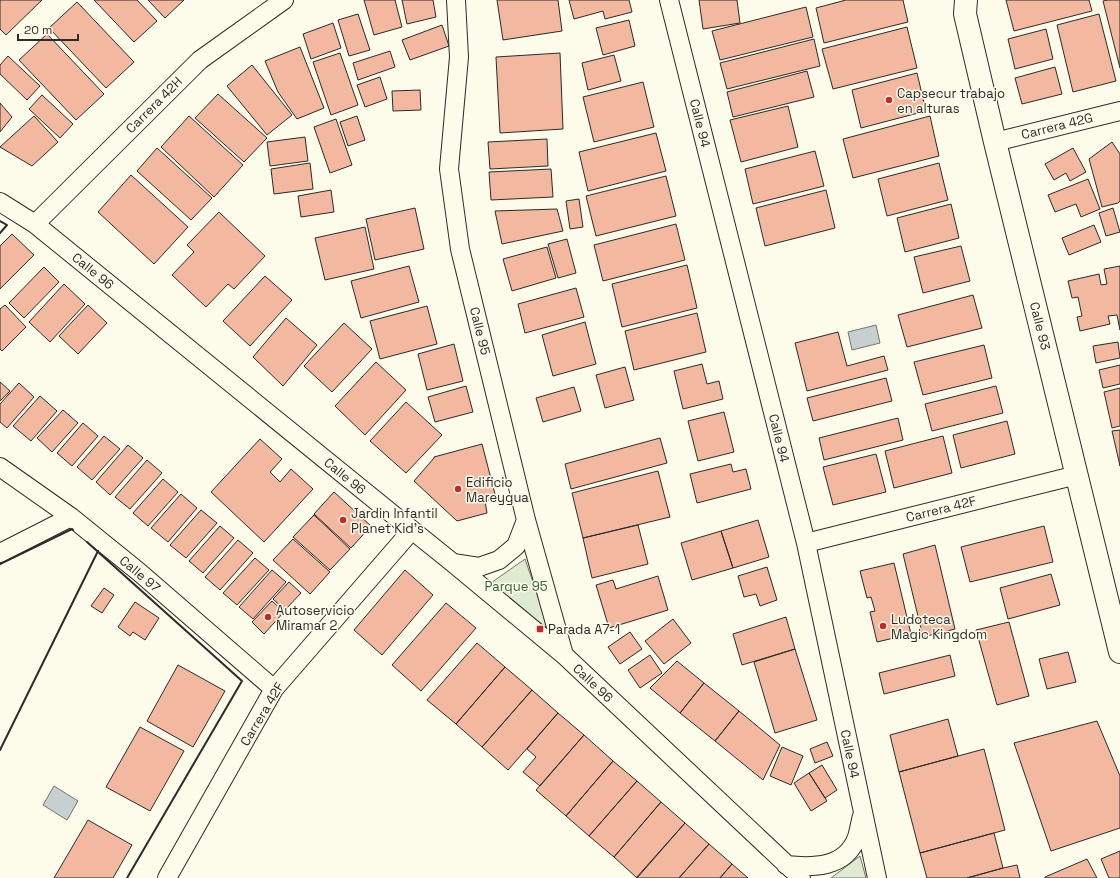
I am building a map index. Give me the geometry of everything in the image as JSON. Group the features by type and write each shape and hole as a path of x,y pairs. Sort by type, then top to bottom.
{"street":[{"name":"Carrera 42H","path":"35,224 200,60 284,0"},
{"name":"Calle 95","path":"456,0 459,57 449,169 460,249 526,520 564,655"},
{"name":"Calle 94","path":"669,0 806,543 877,878"},
{"name":"Calle 93","path":"966,0 965,14 995,142 1120,652"},
{"name":"Carrera 42G","path":"995,142 1120,111"},
{"name":"Calle 96","path":"0,202 35,224 453,563 564,655 800,878"},
{"name":"Calle 97","path":"0,467 71,517 139,572 274,689"},
{"name":"Carrera 42F","path":"806,543 1076,475"},
{"path":"0,552 71,517"},
{"path":"453,563 479,567 499,560 516,546 526,520"},
{"name":"Carrera 42F","path":"167,878 274,689 412,530"},
{"path":"786,866 821,866 833,862 843,856 850,849 857,838 863,813"}],"green space":[{"name":"Parque 95","path":"525,559 550,631 488,585"},
{"path":"860,856 866,878 831,878"}],"shaded area":[{"path":"876,325 880,343 852,350 848,332"},
{"path":"54,786 78,801 67,820 43,805"}],"building":[{"path":"0,0 42,0 6,35 0,29"},
{"path":"94,0 137,0 157,21 134,42"},
{"path":"148,0 184,0 165,18"},
{"path":"364,0 395,0 402,27 374,35"},
{"path":"402,0 433,0 436,17 407,24"},
{"path":"497,0 558,0 562,31 503,40"},
{"path":"569,0 629,0 632,12 605,19 603,11 574,19"},
{"path":"699,0 737,0 740,23 703,29"},
{"path":"846,0 903,0 908,22 824,43 816,8"},
{"path":"1006,0 1089,0 1092,11 1014,31"},
{"path":"1120,0 1120,68 1103,1"},
{"path":"77,2 134,62 106,88 49,28"},
{"path":"806,7 813,37 720,60 712,31"},
{"path":"358,14 370,50 349,56 338,20"},
{"path":"1099,14 1116,81 1073,92 1057,25"},
{"path":"629,20 635,46 603,55 596,28"},
{"path":"333,23 341,48 311,59 303,34"},
{"path":"442,25 449,46 410,60 402,40"},
{"path":"907,27 917,68 833,89 822,49"},
{"path":"1046,29 1053,59 1015,69 1008,39"},
{"path":"47,34 104,94 76,120 19,60"},
{"path":"814,39 820,66 727,89 720,63"},
{"path":"300,47 324,108 297,119 278,92 265,61"},
{"path":"390,51 395,67 358,80 353,63"},
{"path":"340,53 358,105 331,115 313,62"},
{"path":"560,53 563,129 500,133 496,57"},
{"path":"614,55 621,81 588,90 582,63"},
{"path":"8,56 40,86 27,100 0,74 0,65"},
{"path":"252,65 292,115 267,135 227,86"},
{"path":"1055,67 1062,94 1022,104 1015,78"},
{"path":"807,71 814,97 733,117 727,92"},
{"name":"Capsecur trabajo en alturas","path":"917,73 926,111 861,128 852,90"},
{"path":"380,77 387,99 365,107 357,85"},
{"path":"643,82 654,127 594,142 583,97"},
{"path":"420,90 421,110 393,111 392,91"},
{"path":"218,94 267,138 244,162 195,118"},
{"path":"42,95 73,124 60,138 29,109"},
{"path":"0,103 12,117 0,132"},
{"path":"788,106 798,147 741,162 730,120"},
{"path":"34,116 58,142 32,166 0,147"},
{"path":"189,116 243,165 214,197 161,147"},
{"path":"357,116 365,140 348,146 340,122"},
{"path":"930,116 939,156 853,178 843,139"},
{"path":"336,119 352,165 330,173 314,127"},
{"path":"656,133 666,171 588,191 579,152"},
{"path":"305,137 308,161 270,166 267,142"},
{"path":"547,139 548,166 490,169 488,142"},
{"path":"1112,142 1120,154 1120,201 1118,203 1102,207 1089,159"},
{"path":"157,148 212,198 191,220 137,171"},
{"path":"1073,148 1086,172 1070,181 1066,173 1054,180 1045,164"},
{"path":"815,151 824,186 753,204 745,169"},
{"path":"310,163 313,189 274,194 271,169"},
{"path":"939,163 948,200 887,216 878,179"},
{"path":"551,169 553,197 491,200 489,172"},
{"path":"131,175 188,227 154,264 98,212"},
{"path":"666,176 676,216 596,236 586,196"},
{"path":"1088,179 1100,209 1081,217 1076,204 1055,212 1048,195"},
{"path":"331,190 334,212 301,217 298,196"},
{"path":"826,190 835,228 765,246 756,208"},
{"path":"579,199 583,227 570,229 566,201"},
{"path":"951,204 959,238 905,252 897,218"},
{"path":"415,208 424,249 375,260 366,219"},
{"path":"1113,208 1120,232 1106,236 1099,213"},
{"path":"557,209 563,231 502,244 495,211"},
{"path":"219,212 265,256 234,289 228,284 206,307 172,275 194,252 187,245"},
{"path":"676,224 685,260 603,281 594,245"},
{"path":"1094,225 1101,242 1069,255 1062,238"},
{"path":"365,227 374,269 325,280 315,238"},
{"path":"12,234 34,255 0,289 0,246"},
{"path":"567,239 576,273 558,278 548,244"},
{"path":"961,246 970,281 923,293 914,257"},
{"path":"547,247 556,278 512,291 503,259"},
{"path":"687,265 697,308 622,327 612,284"},
{"path":"409,266 419,302 361,318 351,281"},
{"path":"1120,266 1120,330 1117,315 1108,316 1110,324 1080,331 1077,317 1082,316 1078,297 1072,298 1068,281 1099,274 1101,285 1107,284 1104,269"},
{"path":"44,267 59,282 24,318 9,303"},
{"path":"265,276 292,300 250,346 223,321"},
{"path":"64,284 85,304 50,342 29,322"},
{"path":"576,288 584,317 525,333 518,304"},
{"path":"973,295 982,328 907,347 898,315"},
{"path":"5,305 26,327 2,351 0,349 0,309"},
{"path":"88,305 107,323 78,354 59,336"},
{"path":"427,306 437,344 380,359 370,321"},
{"path":"697,313 706,352 634,370 625,331"},
{"path":"286,318 317,345 283,386 253,357"},
{"path":"585,322 596,364 553,376 542,335"},
{"path":"344,323 372,349 332,392 304,366"},
{"path":"838,332 847,366 884,356 888,370 807,391 795,343"},
{"path":"1118,342 1120,358 1096,363 1093,346"},
{"path":"454,344 463,381 427,390 418,354"},
{"path":"984,345 992,378 923,395 914,362"},
{"path":"376,362 406,390 365,435 335,406"},
{"path":"702,364 707,384 719,381 723,399 683,409 674,371"},
{"path":"1120,365 1120,384 1103,388 1099,370"},
{"path":"625,367 634,400 605,408 596,375"},
{"path":"886,378 892,401 813,421 807,398"},
{"path":"0,382 10,391 0,401"},
{"path":"19,383 34,397 7,428 0,422 0,404"},
{"path":"466,386 473,412 435,422 428,397"},
{"path":"996,386 1003,413 932,431 925,404"},
{"path":"574,387 581,411 543,422 536,398"},
{"path":"1120,388 1120,426 1112,428 1104,392"},
{"path":"40,396 57,411 31,441 13,426"},
{"path":"406,402 442,435 406,473 370,441"},
{"path":"63,410 78,423 52,452 37,438"},
{"path":"724,412 734,452 698,461 688,421"},
{"path":"898,418 903,440 824,460 819,438"},
{"path":"1007,421 1015,454 961,468 953,435"},
{"path":"83,423 98,436 72,466 57,453"},
{"path":"1120,430 1120,466 1112,431"},
{"path":"104,436 120,449 92,480 77,467"},
{"path":"943,436 952,473 894,488 885,451"},
{"path":"660,438 667,463 571,489 565,464"},
{"path":"260,439 282,459 270,472 280,482 291,469 313,489 264,542 211,492"},
{"name":"Edificio Mareygua","path":"482,444 496,498 485,501 487,513 457,521 414,481 434,457"},
{"path":"128,445 143,458 110,495 96,482"},
{"path":"876,454 886,492 833,505 823,467"},
{"path":"147,460 162,473 130,509 115,497"},
{"path":"731,464 733,472 746,469 751,489 697,503 690,474"},
{"path":"658,471 670,517 583,538 572,493"},
{"path":"163,479 178,492 148,526 133,513"},
{"name":"Jardin Infantil Planet Kid's","path":"334,492 371,526 351,548 314,514"},
{"path":"181,494 197,508 168,542 151,528"},
{"path":"201,510 217,523 186,558 170,545"},
{"path":"314,515 350,549 330,570 293,537"},
{"path":"758,520 769,557 733,568 721,531"},
{"path":"638,525 648,564 592,578 583,538"},
{"path":"220,526 234,538 203,573 189,561"},
{"path":"1044,526 1053,562 970,582 961,547"},
{"path":"721,531 733,568 692,580 681,543"},
{"path":"293,539 330,572 310,594 273,560"},
{"path":"238,540 253,553 220,590 205,577"},
{"path":"935,545 955,629 923,637 903,554"},
{"path":"255,558 269,570 237,605 223,593"},
{"path":"894,563 911,634 877,642 870,612 875,611 871,597 867,598 860,571"},
{"path":"767,567 777,600 760,606 756,594 744,597 738,576"},
{"path":"272,570 286,582 253,619 239,607"},
{"path":"405,570 433,595 382,655 354,630"},
{"path":"1051,574 1060,605 1008,619 1000,588"},
{"path":"658,576 668,610 609,628 596,585 613,580 616,589"},
{"path":"289,582 301,593 285,610 273,599"},
{"path":"104,588 114,595 102,613 91,606"},
{"name":"Autoservicio Miramar 2","path":"272,601 284,612 264,634 252,622"},
{"path":"135,602 159,618 145,640 133,632 130,636 118,627"},
{"path":"446,603 476,628 421,691 392,665"},
{"path":"786,617 795,649 742,665 733,634"},
{"path":"673,619 691,643 664,664 645,641"},
{"path":"1009,622 1029,696 997,705 976,630"},
{"path":"630,632 642,649 620,664 608,647"},
{"path":"477,643 505,667 456,724 427,700"},
{"path":"795,649 817,720 775,733 754,662"},
{"path":"1068,652 1076,682 1047,689 1039,659"},
{"path":"650,655 662,673 640,688 628,670"},
{"path":"950,655 955,676 884,694 879,673"},
{"path":"677,661 704,683 680,713 650,688"},
{"path":"178,665 225,691 193,747 147,721"},
{"path":"505,667 532,690 482,747 456,724"},
{"path":"704,683 739,711 715,741 680,713"},
{"path":"532,690 558,713 508,770 482,747"},
{"path":"739,711 780,745 763,780 715,741"},
{"path":"558,713 584,735 540,786 523,772 536,757 527,749"},
{"path":"948,719 958,756 899,772 890,735"},
{"path":"1097,721 1120,776 1120,828 1051,851 1014,743"},
{"path":"140,727 184,751 150,811 106,787"},
{"path":"584,735 613,761 566,816 536,790"},
{"path":"827,742 833,756 815,763 810,749"},
{"path":"782,747 803,756 791,785 770,776"},
{"path":"984,749 1005,830 920,853 899,772"},
{"path":"613,761 637,781 589,836 566,816"},
{"path":"822,765 837,790 825,798 809,773"},
{"path":"809,773 827,801 811,811 794,783"},
{"path":"637,781 661,802 614,857 589,836"},
{"path":"661,802 685,823 637,878 614,857"},
{"path":"88,820 132,845 113,878 54,878"},
{"path":"685,823 709,844 679,878 636,878"},
{"path":"994,833 1003,868 967,878 927,878 920,853"},
{"path":"709,844 732,864 720,878 679,878"},
{"path":"1120,851 1120,878 1109,878 1101,859"},
{"path":"1087,859 1097,878 1045,878 1045,877"},
{"path":"732,864 748,878 720,878"},
{"path":"1017,865 1020,878 967,878 1003,868"}],"wall":[{"path":"0,221 7,225 0,233"},
{"path":"0,564 72,529 73,530"},
{"path":"87,542 242,681 127,878"},
{"path":"0,750 98,551"}],"place":[{"name":"Capsecur trabajo en alturas","path":"889,100"},
{"name":"Edificio Mareygua","path":"458,489"},
{"name":"Jardin Infantil Planet Kid's","path":"343,520"},
{"name":"Autoservicio Miramar 2","path":"268,617"},
{"name":"Ludoteca Magic Kingdom","path":"883,626"},
{"name":"Parada A7-1","path":"540,629"}]}
